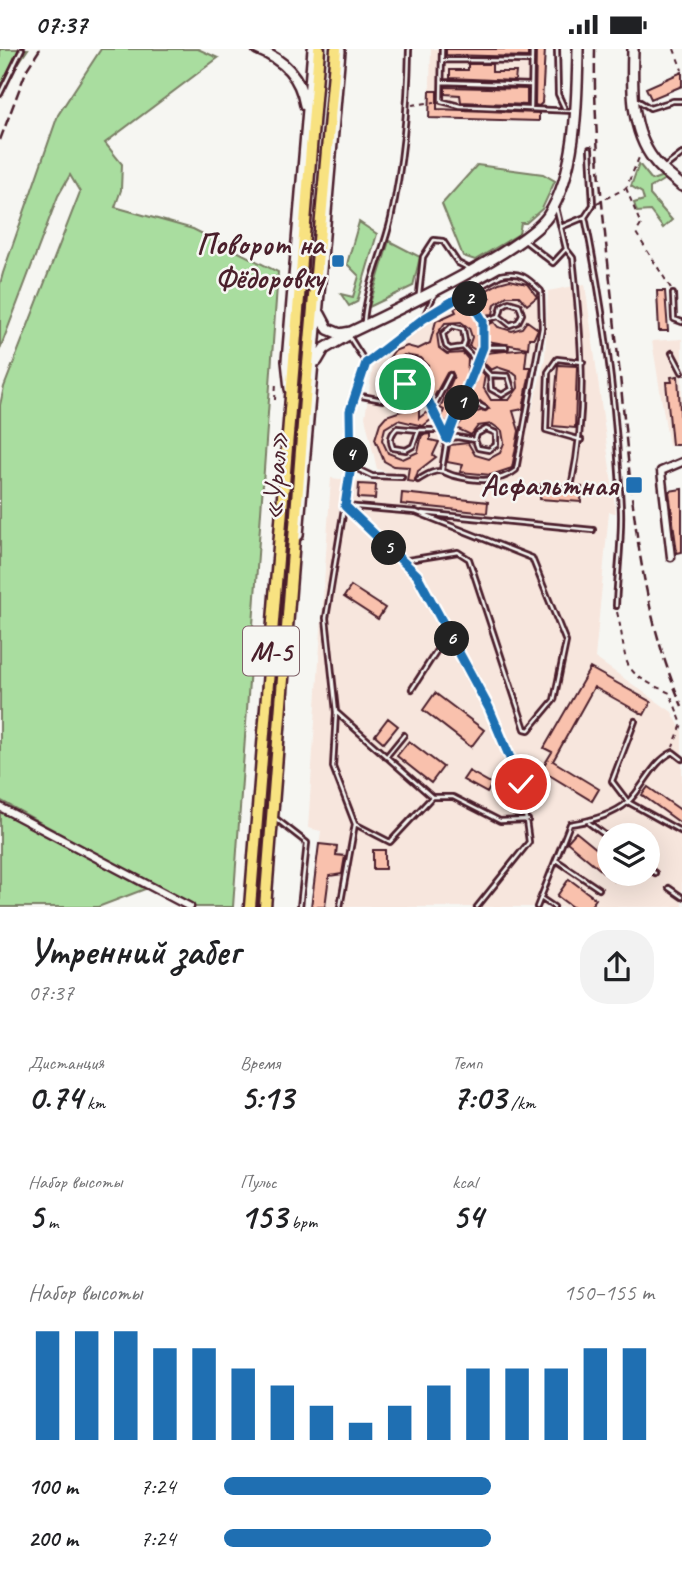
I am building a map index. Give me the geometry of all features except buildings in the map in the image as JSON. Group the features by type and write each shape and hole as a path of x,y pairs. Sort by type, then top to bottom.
{"main road":[{"name":"«Урал»","path":"250,907 319,49"},
{"name":"«Урал»","path":"265,907 338,49"}],"street":[{"path":"257,49 281,61 293,72 304,97 308,118"},
{"path":"291,394 287,362 313,49"},
{"path":"294,554 302,518 338,49"},
{"path":"319,310 324,324 334,332 344,334 471,270 523,239 547,218 555,204 577,112 578,49"},
{"path":"633,49 634,99 643,141 663,169 682,186"},
{"path":"313,379 319,355 332,343 364,325"},
{"path":"671,557 661,471 682,462"},
{"path":"0,807 190,907"}],"lane":[{"path":"0,94 22,49"},
{"path":"364,325 365,305 391,217 408,106 409,49"},
{"path":"442,49 441,101 460,106 531,107 577,112"},
{"path":"531,107 532,49"},
{"path":"557,49 558,94 565,109"},
{"path":"442,59 532,61"},
{"path":"442,82 531,85"},
{"path":"634,99 650,108 682,101"},
{"path":"561,227 585,217 593,205 590,149"},
{"path":"663,169 682,154"},
{"path":"555,204 566,250 573,258 584,362 581,440 572,482"},
{"path":"585,217 601,294 613,383 621,512 616,606"},
{"path":"523,239 553,263 566,250"},
{"path":"419,298 423,257 434,240 443,241 458,263 471,270"},
{"path":"340,907 355,824 332,767 335,712 326,618 351,466 350,411 366,363 423,319 500,275 514,272 527,277 541,291 542,328 516,470 507,477 491,480 454,476 442,470 418,480"},
{"path":"423,319 438,287"},
{"path":"442,470 447,439 483,347 483,321 466,293"},
{"path":"673,294 674,319 682,323"},
{"path":"509,302 519,305 522,314 518,322 510,325 499,316 502,306 509,302"},
{"path":"483,321 499,316"},
{"path":"452,326 463,329 466,341 463,347 450,349 446,346 443,334 446,328 452,326"},
{"path":"348,335 366,363"},
{"path":"463,347 490,375 491,389 495,394 502,395 512,389 508,376 490,375"},
{"path":"483,347 506,347"},
{"path":"672,353 682,372"},
{"path":"581,440 546,431 548,372 557,359 584,362"},
{"path":"425,394 399,380 398,366 404,361 418,364 425,394 447,439"},
{"path":"432,410 450,375"},
{"path":"356,395 383,400"},
{"path":"458,414 479,405 485,408"},
{"path":"419,431 413,446 406,450 393,448 390,442 391,434 397,428 443,430"},
{"path":"486,429 496,433 494,449 478,448 475,440 477,434 486,429"},
{"path":"447,439 457,437 475,440"},
{"path":"351,466 372,476 402,477"},
{"path":"345,506 593,530"},
{"path":"345,506 417,575 489,708 516,771 528,820 529,842 477,907"},
{"path":"402,561 458,552 469,559 525,729 529,730 554,700 566,642 532,558 416,513"},
{"path":"412,689 448,633"},
{"path":"335,712 432,797 453,797 500,821 528,820"},
{"path":"635,721 612,781 628,802 682,832"},
{"path":"386,757 404,735"},
{"path":"537,907 570,824 588,821 628,802 662,757 673,752 682,759"},
{"path":"355,824 390,842 432,797"},
{"path":"272,816 307,842 300,907"},
{"path":"588,821 597,828"},
{"path":"556,860 599,889"},
{"path":"669,888 682,897"},
{"path":"542,899 554,907"}],"path":[{"path":"674,49 682,71"},
{"path":"408,106 441,101"},
{"path":"643,141 626,188 641,225 636,233 673,294"},
{"path":"593,205 626,188"},
{"path":"275,400 276,382"},
{"path":"616,606 627,669 642,680 670,693 674,703 682,724 673,752"}],"shaded area":[{"path":"431,49 545,49 544,109 539,113 539,121 429,118"},
{"path":"499,278 527,279 542,294 542,320 517,470 545,358 548,291 585,284 616,513 609,512 595,658 672,712 682,731 682,907 311,907 321,831 308,828 331,478 376,483 376,478 408,479 377,469 365,417 373,367 382,353 433,316"},
{"path":"682,339 682,444 669,446 652,341"}],"green space":[{"path":"0,49 28,49 0,90"},
{"path":"101,49 198,49 218,58 105,143 122,164 121,190 115,207 193,229 278,272 233,907 193,907 0,800 0,405 4,387 80,192 70,175 58,196 0,349 0,284 58,115"},
{"path":"639,164 652,180 663,176 665,179 650,188 650,195 672,220 663,228 650,211 637,212 634,203 644,200 642,193 631,186"},
{"path":"477,165 543,174 555,181 542,209 526,223 521,223 519,234 475,260 463,256 442,204"},
{"path":"359,222 377,234 357,302 349,306 341,294 353,297 359,276 347,264"},
{"path":"389,241 420,257 413,286 369,307"},
{"path":"0,810 145,889 98,907 0,907"}],"railway":[{"path":"0,140 27,69 40,49"},
{"path":"595,49 596,126 602,203 631,490 644,578 654,621 682,706"}],"place":[{"name":"Поворот на Фёдоровку","path":"338,261"},
{"name":"Асфальтная","path":"634,485"}],"route":[{"path":"405,384 425,394 436,422 447,439 483,347 483,321 466,293 423,319 366,363 350,411 351,466 345,506 417,575 489,708 521,784"}]}
